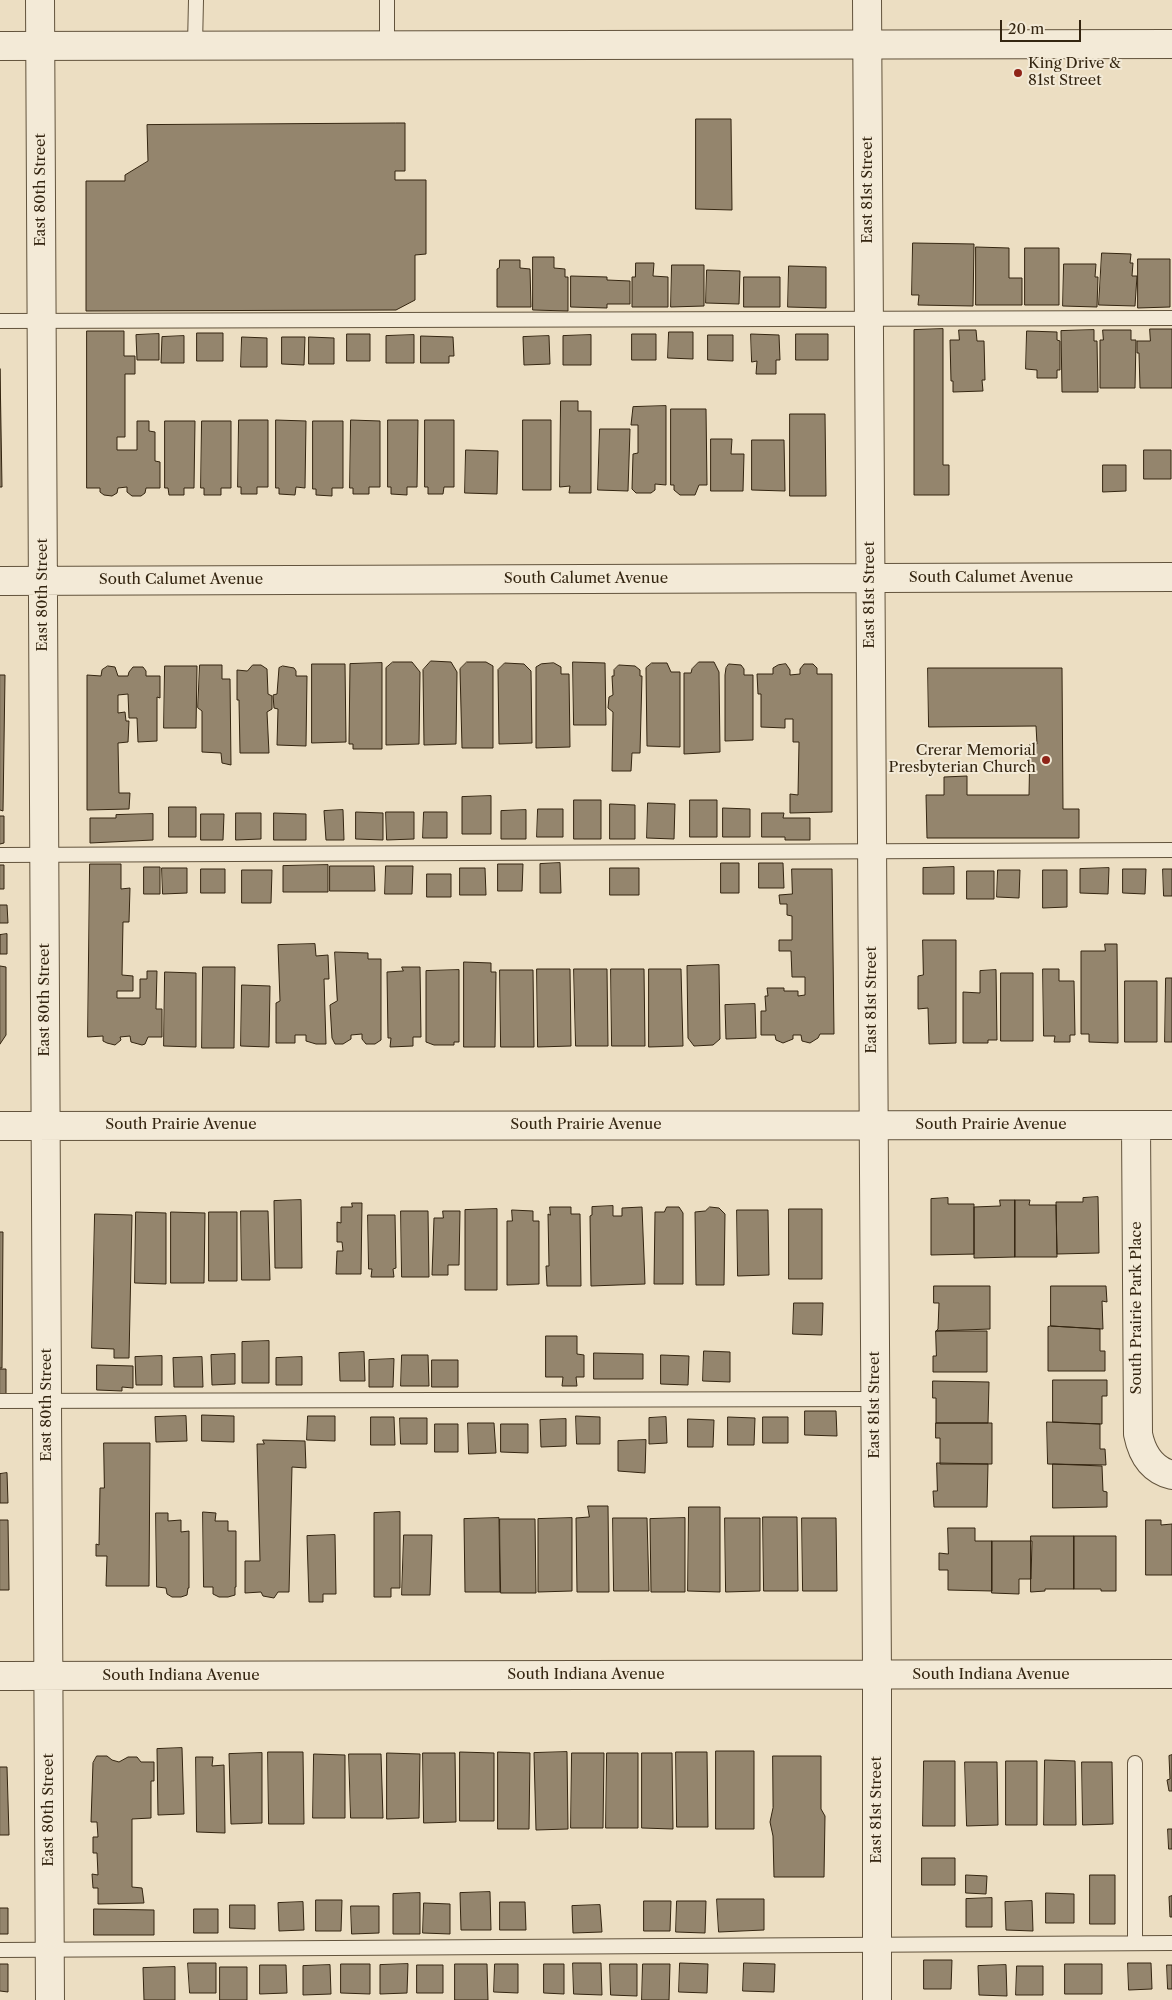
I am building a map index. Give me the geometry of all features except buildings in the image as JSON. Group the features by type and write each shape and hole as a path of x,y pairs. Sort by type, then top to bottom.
{"street":[{"name":"East 80th Street","path":"40,0 50,2000"},
{"name":"East 81st Street","path":"867,0 872,1124 877,1675 876,2000"},
{"path":"0,46 1172,44"},
{"name":"South Calumet Avenue","path":"0,581 1172,578"},
{"name":"South Prairie Avenue","path":"0,1126 872,1124 1172,1126"},
{"name":"South Prairie Park Place","path":"1136,1125 1138,1434 1140,1445 1151,1463 1158,1470 1172,1475"},
{"name":"South Indiana Avenue","path":"0,1676 1172,1674"}],"lane":[{"path":"195,45 196,0"},
{"path":"387,0 387,45"},
{"path":"0,321 1172,318"},
{"path":"0,855 1172,850"},
{"path":"0,1400 875,1399"},
{"path":"1135,1763 1135,1943"},
{"path":"0,1950 1172,1943"}],"place":[{"name":"King Drive & 81st Street","path":"1018,73"},
{"name":"Crerar Memorial Presbyterian Church","path":"1046,760"}]}
